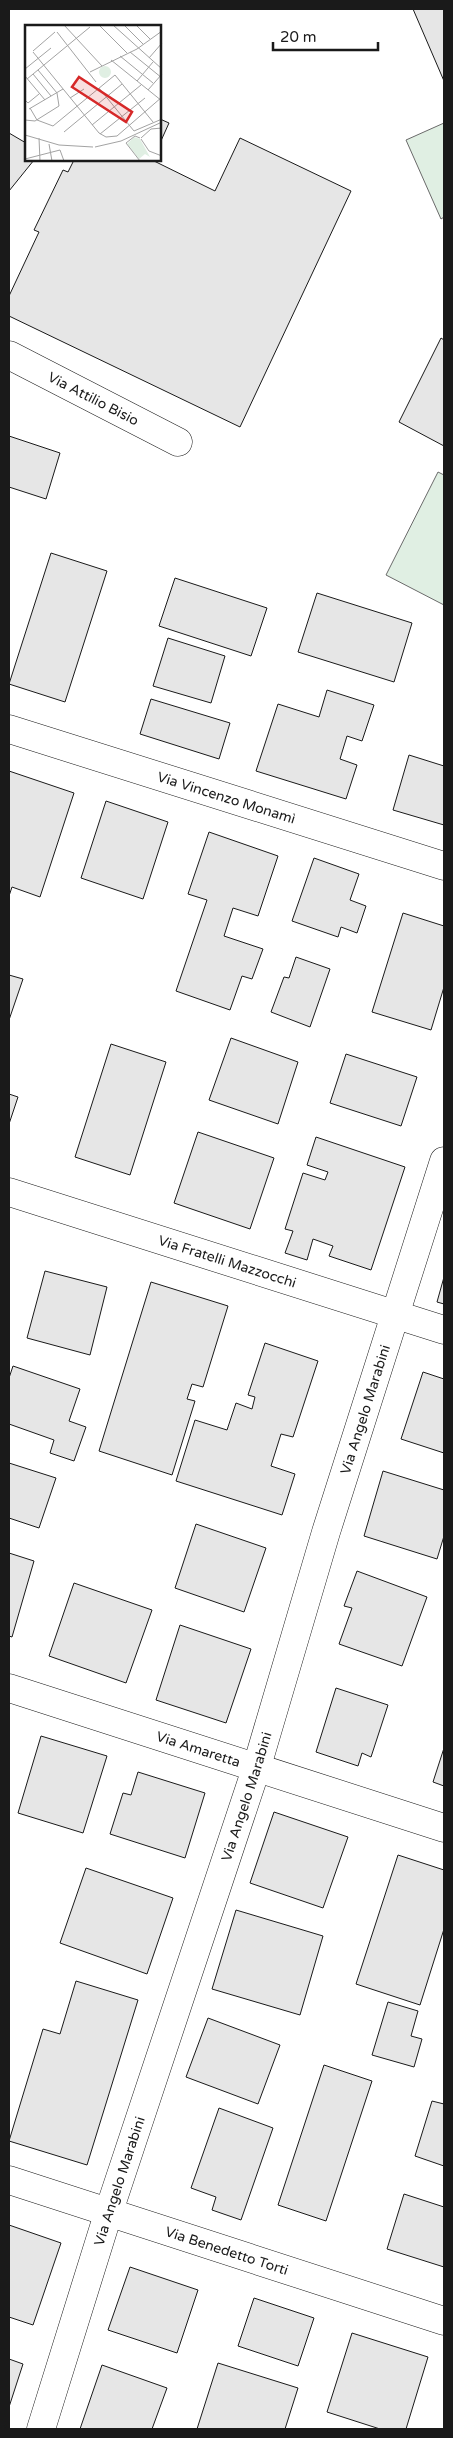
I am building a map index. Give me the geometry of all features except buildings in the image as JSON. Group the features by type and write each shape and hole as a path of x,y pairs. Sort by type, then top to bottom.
{"street":[{"name":"Via Attilio Bisio","path":"9,355 178,442"},
{"name":"Via Vincenzo Monamì","path":"9,729 444,866"},
{"name":"Via Angelo Marabini","path":"41,2429 109,2211 257,1766 395,1314 444,1161"},
{"name":"Via Fratelli Mazzocchi","path":"9,1192 444,1330"},
{"name":"Via Amaretta","path":"9,1688 257,1766 444,1828"},
{"name":"Via Benedetto Torti","path":"9,2180 444,2321"}],"green space":[{"path":"444,123 444,217 441,219 406,140"},
{"path":"438,472 444,475 444,605 386,575"}]}
